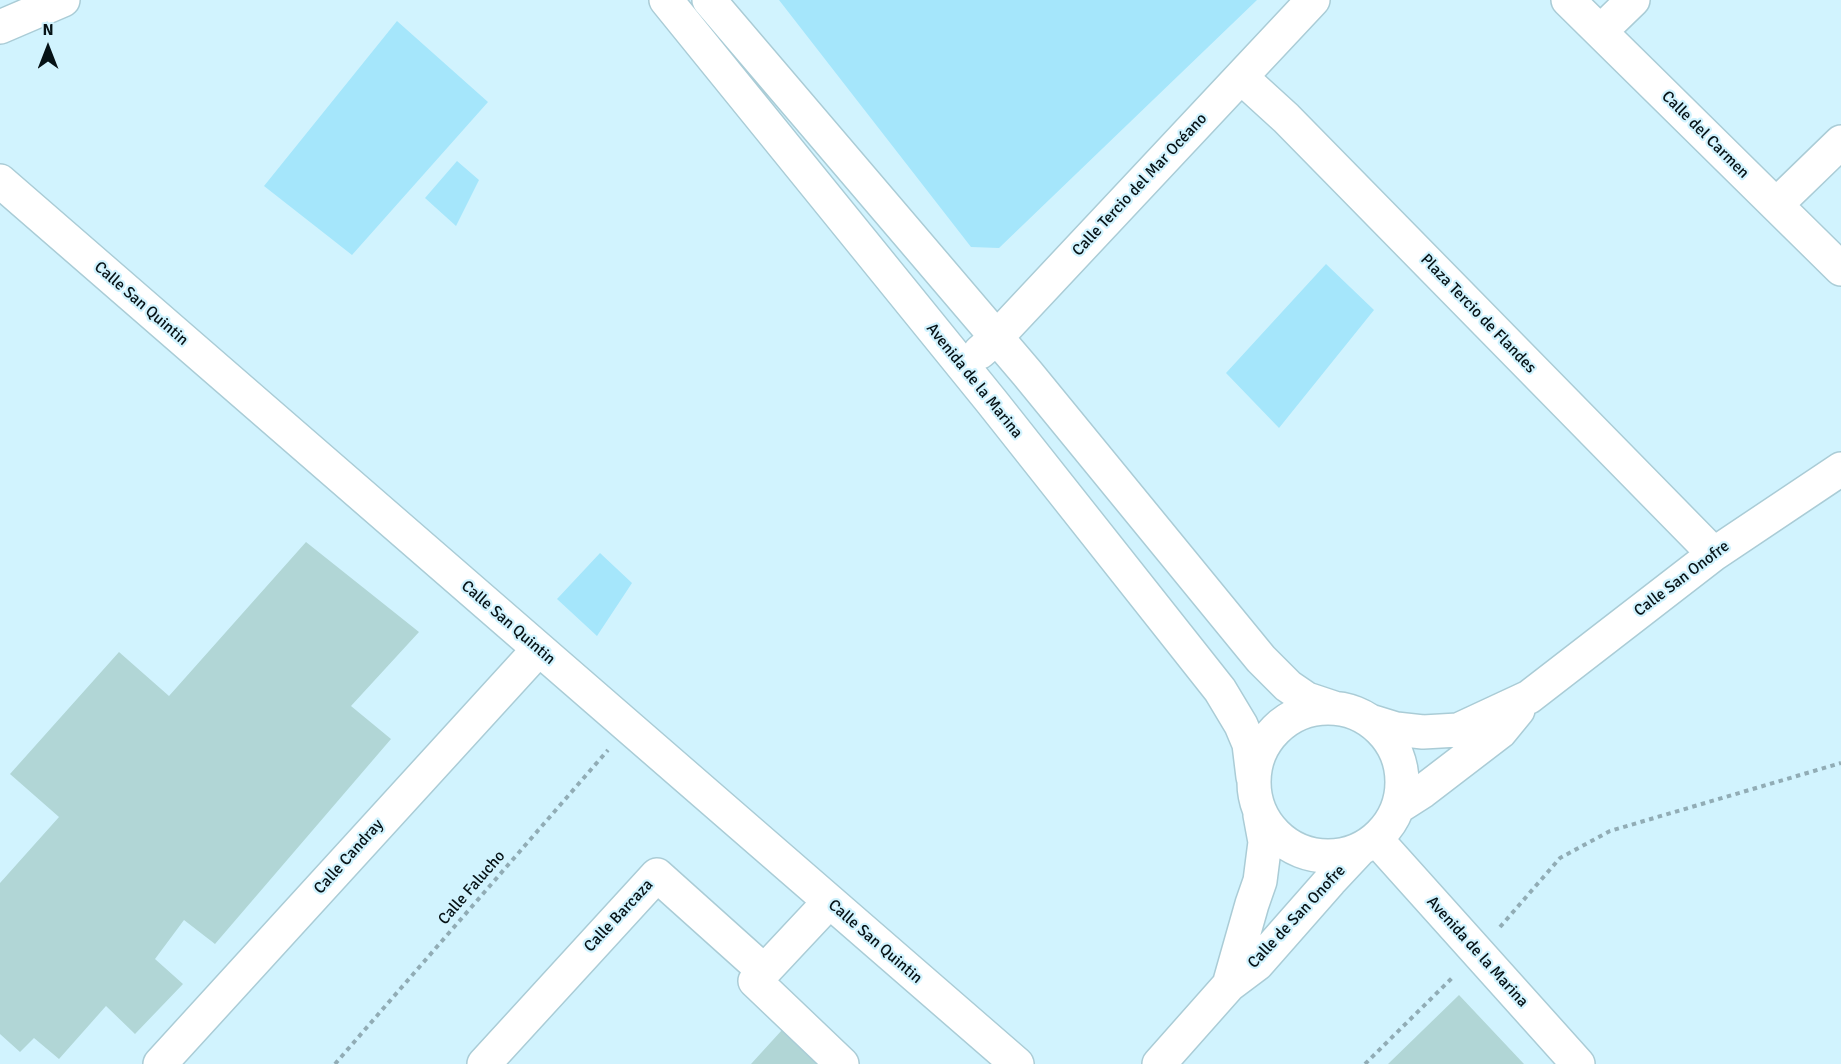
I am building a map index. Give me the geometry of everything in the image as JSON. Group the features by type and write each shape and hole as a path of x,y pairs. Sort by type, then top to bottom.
{"street":[{"path":"0,27 63,0"},
{"name":"Avenida de la Marina","path":"666,0 964,368 1220,690 1241,725 1249,744 1253,777"},
{"path":"709,0 996,338 1261,659 1288,686 1307,699 1352,712 1370,721 1396,729 1423,732 1458,730 1529,697"},
{"name":"Calle Tercio del Mar Océano","path":"964,368 996,338 1313,0"},
{"name":"Calle del Carmen","path":"1568,0 1841,269"},
{"path":"1600,32 1633,0"},
{"name":"Plaza Tercio de Flandes","path":"1241,77 1286,118 1714,554"},
{"path":"1776,205 1841,142"},
{"name":"Calle San Quintin","path":"0,182 1017,1064"},
{"name":"Calle San Onofre","path":"1529,697 1714,554 1841,470"},
{"name":"Calle Candray","path":"160,1064 538,650"},
{"path":"1398,807 1423,791 1500,732 1529,697"},
{"path":"1334,708 1314,710 1295,716 1279,726 1266,741 1257,758 1253,777 1254,796 1260,814 1271,831 1286,844 1303,853 1341,856 1368,844 1389,824 1398,807 1402,788 1401,769 1395,750 1384,734 1370,721"},
{"name":"Calle de San Onofre","path":"1229,985 1260,881 1265,842 1260,814"},
{"name":"Avenida de la Marina","path":"1368,844 1477,953 1578,1064"},
{"name":"Calle de San Onofre","path":"1229,985 1257,964 1330,881 1368,844"},
{"name":"Calle Barcaza","path":"484,1064 657,875 760,976 842,1064"},
{"path":"760,976 829,902"},
{"path":"1159,1064 1229,985"}],"path":[{"name":"Calle Falucho","path":"335,1064 627,727"},
{"path":"1365,1064 1477,953 1560,858 1610,831 1841,763"}],"shaded area":[{"path":"779,0 1257,0 999,248 971,247"},
{"path":"397,21 488,102 352,255 264,186"},
{"path":"457,161 479,180 456,226 425,198"},
{"path":"1326,264 1374,310 1279,428 1226,373"},
{"path":"600,553 632,583 597,636 557,599"}],"building":[{"path":"306,542 419,632 351,706 391,739 215,944 184,920 155,959 183,984 135,1034 106,1006 59,1059 34,1038 20,1052 0,1034 0,883 59,817 10,774 119,652 169,696"},
{"path":"1459,995 1524,1064 1388,1064"},
{"path":"782,1030 819,1064 751,1064"}]}
